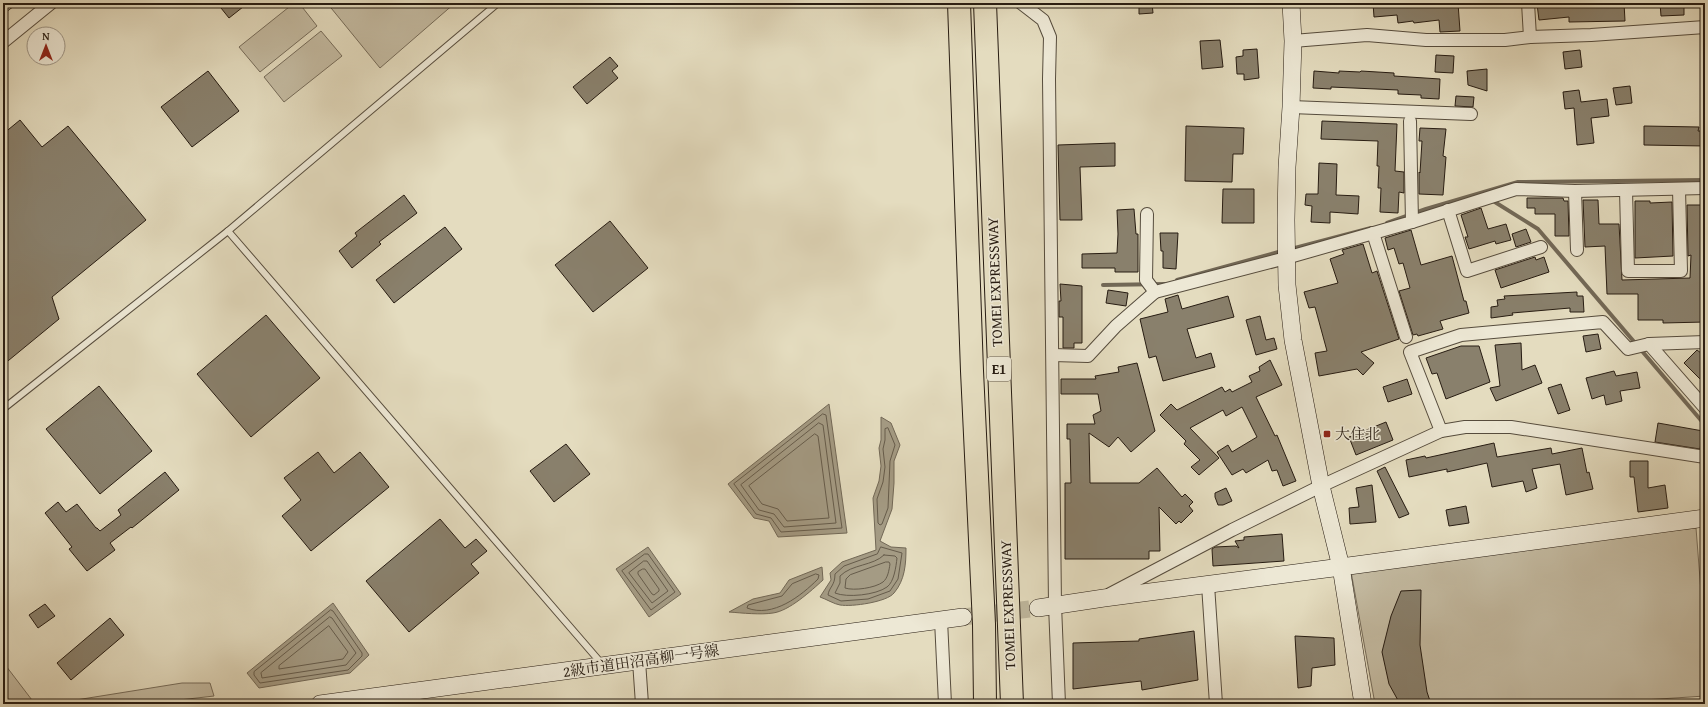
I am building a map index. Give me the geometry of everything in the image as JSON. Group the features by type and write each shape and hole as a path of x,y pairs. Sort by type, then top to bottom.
{"highway":[{"name":"TOMEI EXPRESSWAY","path":"959,3 986,704"},
{"name":"TOMEI EXPRESSWAY","path":"985,3 1012,704"}],"street":[{"path":"3,42 51,3"},
{"path":"1021,3 1043,20 1050,37 1049,79 1055,605 1058,704"},
{"path":"1291,3 1293,41 1287,167 1287,285 1294,340 1321,486 1341,568 1363,704"},
{"path":"1528,3 1530,37"},
{"path":"1293,41 1367,35 1426,40 1505,40 1530,37 1591,35 1705,27"},
{"path":"1291,107 1472,114"},
{"path":"1410,121 1412,222"},
{"path":"1053,355 1088,356 1116,326 1155,292 1286,258 1412,222 1516,189 1575,191 1705,188"},
{"path":"1626,190 1628,271 1681,271 1679,189"},
{"path":"1575,191 1578,250"},
{"path":"1448,210 1467,271 1541,247"},
{"path":"1147,214 1146,280 1155,292"},
{"path":"1373,233 1406,337"},
{"path":"1441,431 1410,352 1461,335 1603,322 1628,349 1647,345 1705,342"},
{"path":"1647,345 1705,408"},
{"path":"1112,597 1232,530 1321,486 1441,431 1465,427 1511,427 1705,457"},
{"path":"1038,608 1705,518"},
{"path":"1208,585 1216,704"},
{"name":"2級市道田沼高柳一号線","path":"320,704 963,617"},
{"path":"941,620 945,704"},
{"path":"639,661 642,704"}],"lane":[{"path":"3,409 228,231 498,3"},
{"path":"228,231 604,666"}],"shaded area":[{"path":"294,3 299,3 317,26 260,72 239,47"},
{"path":"327,3 455,3 380,68"},
{"path":"321,31 342,56 284,102 264,77"},
{"path":"1696,528 1705,643 1705,696 1583,704 1375,704 1350,566"},
{"path":"3,662 35,704 3,704"},
{"path":"182,683 210,683 214,696 145,704 51,704"}],"water":[{"path":"829,404 847,533 778,537 769,521 754,518 728,484"},
{"path":"881,417 891,423 900,445 894,461 892,509 880,541 891,547 906,548 906,560 903,577 894,593 884,599 853,605 835,604 820,597 831,580 830,573 842,562 876,550 873,498 879,481 881,466 879,448 881,440"},
{"path":"648,547 681,594 649,617 616,569"},
{"path":"822,567 823,580 800,600 786,609 768,614 729,612 753,599 780,593 789,580"},
{"path":"333,603 369,655 350,673 259,688 247,673"}],"building":[{"path":"217,3 248,3 229,18"},
{"path":"1139,3 1152,3 1153,13 1139,14"},
{"path":"1373,3 1458,3 1460,31 1440,32 1439,20 1398,23 1397,15 1374,17"},
{"path":"1554,3 1554,6 1624,3 1625,21 1569,22 1569,17 1539,20 1537,4"},
{"path":"1660,3 1684,3 1684,15 1661,16"},
{"path":"1220,40 1223,67 1202,69 1200,41"},
{"path":"1257,49 1259,78 1244,80 1244,74 1237,74 1236,57 1243,56 1243,50"},
{"path":"1580,50 1582,67 1565,69 1563,52"},
{"path":"1436,55 1454,56 1453,73 1435,72"},
{"path":"610,57 618,66 612,71 618,78 587,104 573,87"},
{"path":"1487,69 1487,91 1468,85 1467,71"},
{"path":"208,71 239,111 192,147 161,107"},
{"path":"1314,71 1339,73 1339,71 1361,71 1394,73 1394,76 1440,79 1439,99 1421,98 1421,95 1398,94 1398,90 1331,87 1331,89 1313,88"},
{"path":"1630,86 1632,103 1616,105 1613,88"},
{"path":"1579,90 1581,102 1607,99 1609,116 1591,118 1594,143 1577,145 1574,108 1565,109 1563,92"},
{"path":"1456,96 1474,97 1473,107 1455,106"},
{"path":"20,120 42,147 68,126 146,220 52,297 59,319 3,365 3,134"},
{"path":"1322,121 1397,124 1395,171 1404,172 1404,193 1399,192 1398,213 1380,212 1381,188 1378,188 1379,166 1377,166 1378,141 1321,139"},
{"path":"1186,126 1244,128 1243,154 1233,154 1232,182 1185,181"},
{"path":"1644,126 1699,127 1698,131 1705,131 1705,146 1644,145"},
{"path":"1420,128 1446,129 1443,156 1446,157 1443,195 1419,194 1419,172 1420,173 1422,141 1419,141"},
{"path":"1115,143 1115,166 1080,167 1082,220 1060,220 1058,145"},
{"path":"1319,163 1337,164 1336,195 1359,196 1358,214 1330,212 1330,223 1311,222 1312,206 1305,205 1306,194 1318,194"},
{"path":"1223,189 1254,189 1254,223 1222,223"},
{"path":"404,195 417,213 379,242 381,244 352,268 339,251 357,236 355,233"},
{"path":"1527,198 1563,198 1564,201 1568,201 1569,236 1555,236 1555,214 1535,214 1535,208 1527,208"},
{"path":"1583,200 1598,200 1599,224 1619,224 1622,280 1690,278 1691,255 1688,256 1687,205 1703,205 1703,227 1705,227 1705,322 1663,323 1663,320 1638,320 1638,294 1607,294 1605,246 1585,247"},
{"path":"1635,201 1650,201 1650,203 1672,202 1673,256 1635,258"},
{"path":"1481,208 1488,229 1506,224 1511,240 1496,244 1495,241 1469,249 1465,237 1468,237 1461,215"},
{"path":"1134,209 1136,234 1138,234 1138,272 1115,272 1115,268 1082,268 1082,254 1117,253 1117,210"},
{"path":"610,221 648,268 593,312 555,265"},
{"path":"445,227 462,249 394,303 376,280"},
{"path":"1526,229 1531,242 1516,247 1512,234"},
{"path":"1411,230 1421,265 1452,256 1464,301 1466,301 1469,313 1440,321 1443,329 1418,336 1417,334 1413,335 1399,291 1410,288 1403,263 1399,264 1394,248 1388,250 1385,238"},
{"path":"1160,233 1178,233 1176,269 1163,268 1163,251 1161,251"},
{"path":"1363,244 1372,273 1377,271 1399,339 1361,352 1374,363 1363,375 1357,369 1319,376 1315,353 1327,351 1315,307 1309,308 1304,292 1338,283 1330,259 1344,254 1342,250"},
{"path":"1535,257 1536,260 1544,257 1549,272 1501,288 1495,270"},
{"path":"1060,284 1082,286 1082,343 1074,343 1074,348 1063,348 1063,317 1059,317 1059,301 1061,301"},
{"path":"1108,290 1128,293 1126,306 1106,303"},
{"path":"1577,292 1577,296 1583,296 1584,312 1570,312 1570,308 1512,313 1513,315 1491,318 1491,307 1498,306 1497,300 1505,299 1504,296"},
{"path":"1178,295 1182,309 1228,296 1234,317 1187,329 1196,358 1211,353 1215,367 1163,381 1156,356 1149,358 1140,319 1168,312 1165,299"},
{"path":"266,315 320,378 251,437 197,374"},
{"path":"1260,316 1266,340 1274,338 1277,349 1256,355 1246,320"},
{"path":"1598,334 1601,349 1586,352 1583,336"},
{"path":"1521,343 1522,370 1535,365 1542,383 1496,401 1490,388 1500,386 1495,345"},
{"path":"1461,346 1479,346 1490,382 1446,399 1437,373 1432,374 1426,358"},
{"path":"1697,350 1705,356 1705,384 1684,363"},
{"path":"1270,360 1282,385 1256,397 1275,436 1277,435 1296,481 1283,486 1277,470 1272,471 1268,460 1246,473 1243,469 1232,475 1217,452 1228,445 1232,452 1257,437 1242,407 1226,416 1223,410 1190,428 1219,458 1199,475 1191,467 1200,460 1184,444 1186,441 1160,415 1171,404 1177,410 1222,387 1225,392 1230,389 1232,392 1252,382 1249,376 1260,371 1259,367"},
{"path":"1137,363 1155,431 1131,452 1118,437 1109,447 1089,433 1090,483 1139,483 1157,468 1182,497 1185,494 1193,502 1189,506 1193,511 1181,523 1179,521 1176,524 1159,507 1160,551 1149,551 1149,559 1065,559 1065,483 1071,483 1070,439 1067,439 1067,424 1095,424 1093,415 1101,411 1098,394 1061,394 1061,379 1096,379 1095,376 1119,372 1118,367"},
{"path":"1614,371 1616,376 1637,372 1640,388 1620,391 1622,401 1606,405 1604,395 1592,399 1586,378"},
{"path":"1407,379 1412,394 1388,402 1383,387"},
{"path":"1561,384 1570,410 1558,414 1548,388"},
{"path":"99,386 152,451 100,494 46,429"},
{"path":"1386,422 1393,440 1356,455 1349,437"},
{"path":"1658,423 1703,431 1700,449 1655,442"},
{"path":"1494,443 1497,457 1551,448 1552,454 1582,448 1587,473 1589,472 1593,489 1566,495 1560,464 1532,469 1537,488 1526,492 1523,481 1492,487 1487,463 1447,472 1447,469 1409,477 1406,460 1425,456 1426,458"},
{"path":"566,444 590,474 554,502 530,471"},
{"path":"318,452 334,473 360,452 389,487 311,551 282,516 301,500 284,478"},
{"path":"1630,461 1648,461 1648,488 1665,485 1668,508 1638,512 1634,477 1630,477"},
{"path":"1385,467 1409,514 1399,518 1377,471"},
{"path":"165,472 179,490 132,528 131,527 110,543 115,550 87,571 69,549 72,547 45,513 58,502 66,512 77,504 100,531 121,515 118,510"},
{"path":"1372,485 1376,522 1350,524 1349,508 1359,507 1356,488"},
{"path":"1226,488 1232,501 1223,505 1218,505 1215,493"},
{"path":"1466,506 1469,523 1449,526 1446,510"},
{"path":"440,519 465,548 476,539 487,551 471,564 479,573 409,632 366,581"},
{"path":"1282,534 1284,561 1213,566 1212,549 1215,547 1236,546 1239,548 1235,541 1244,540 1244,537"},
{"path":"1421,590 1420,645 1427,692 1431,704 1400,704 1389,684 1382,652 1391,616 1401,591"},
{"path":"45,604 55,616 38,628 29,615"},
{"path":"110,618 124,635 71,680 57,663"},
{"path":"1194,631 1198,680 1142,690 1141,681 1073,689 1073,643 1139,641 1139,639"},
{"path":"1295,636 1334,638 1335,665 1312,668 1311,686 1298,688"}],"waterway":[{"path":"1387,223 1426,209 1518,182 1705,180"},
{"path":"1490,199 1538,229 1705,425"},
{"path":"1291,249 1371,228"},
{"path":"1177,280 1282,251"},
{"path":"1103,285 1165,284"}],"tunnel":[{"path":"963,617 1038,608"}],"railway":[{"path":"3,12 15,3"}],"place":[{"name":"大住北","path":"1327,434"}]}
